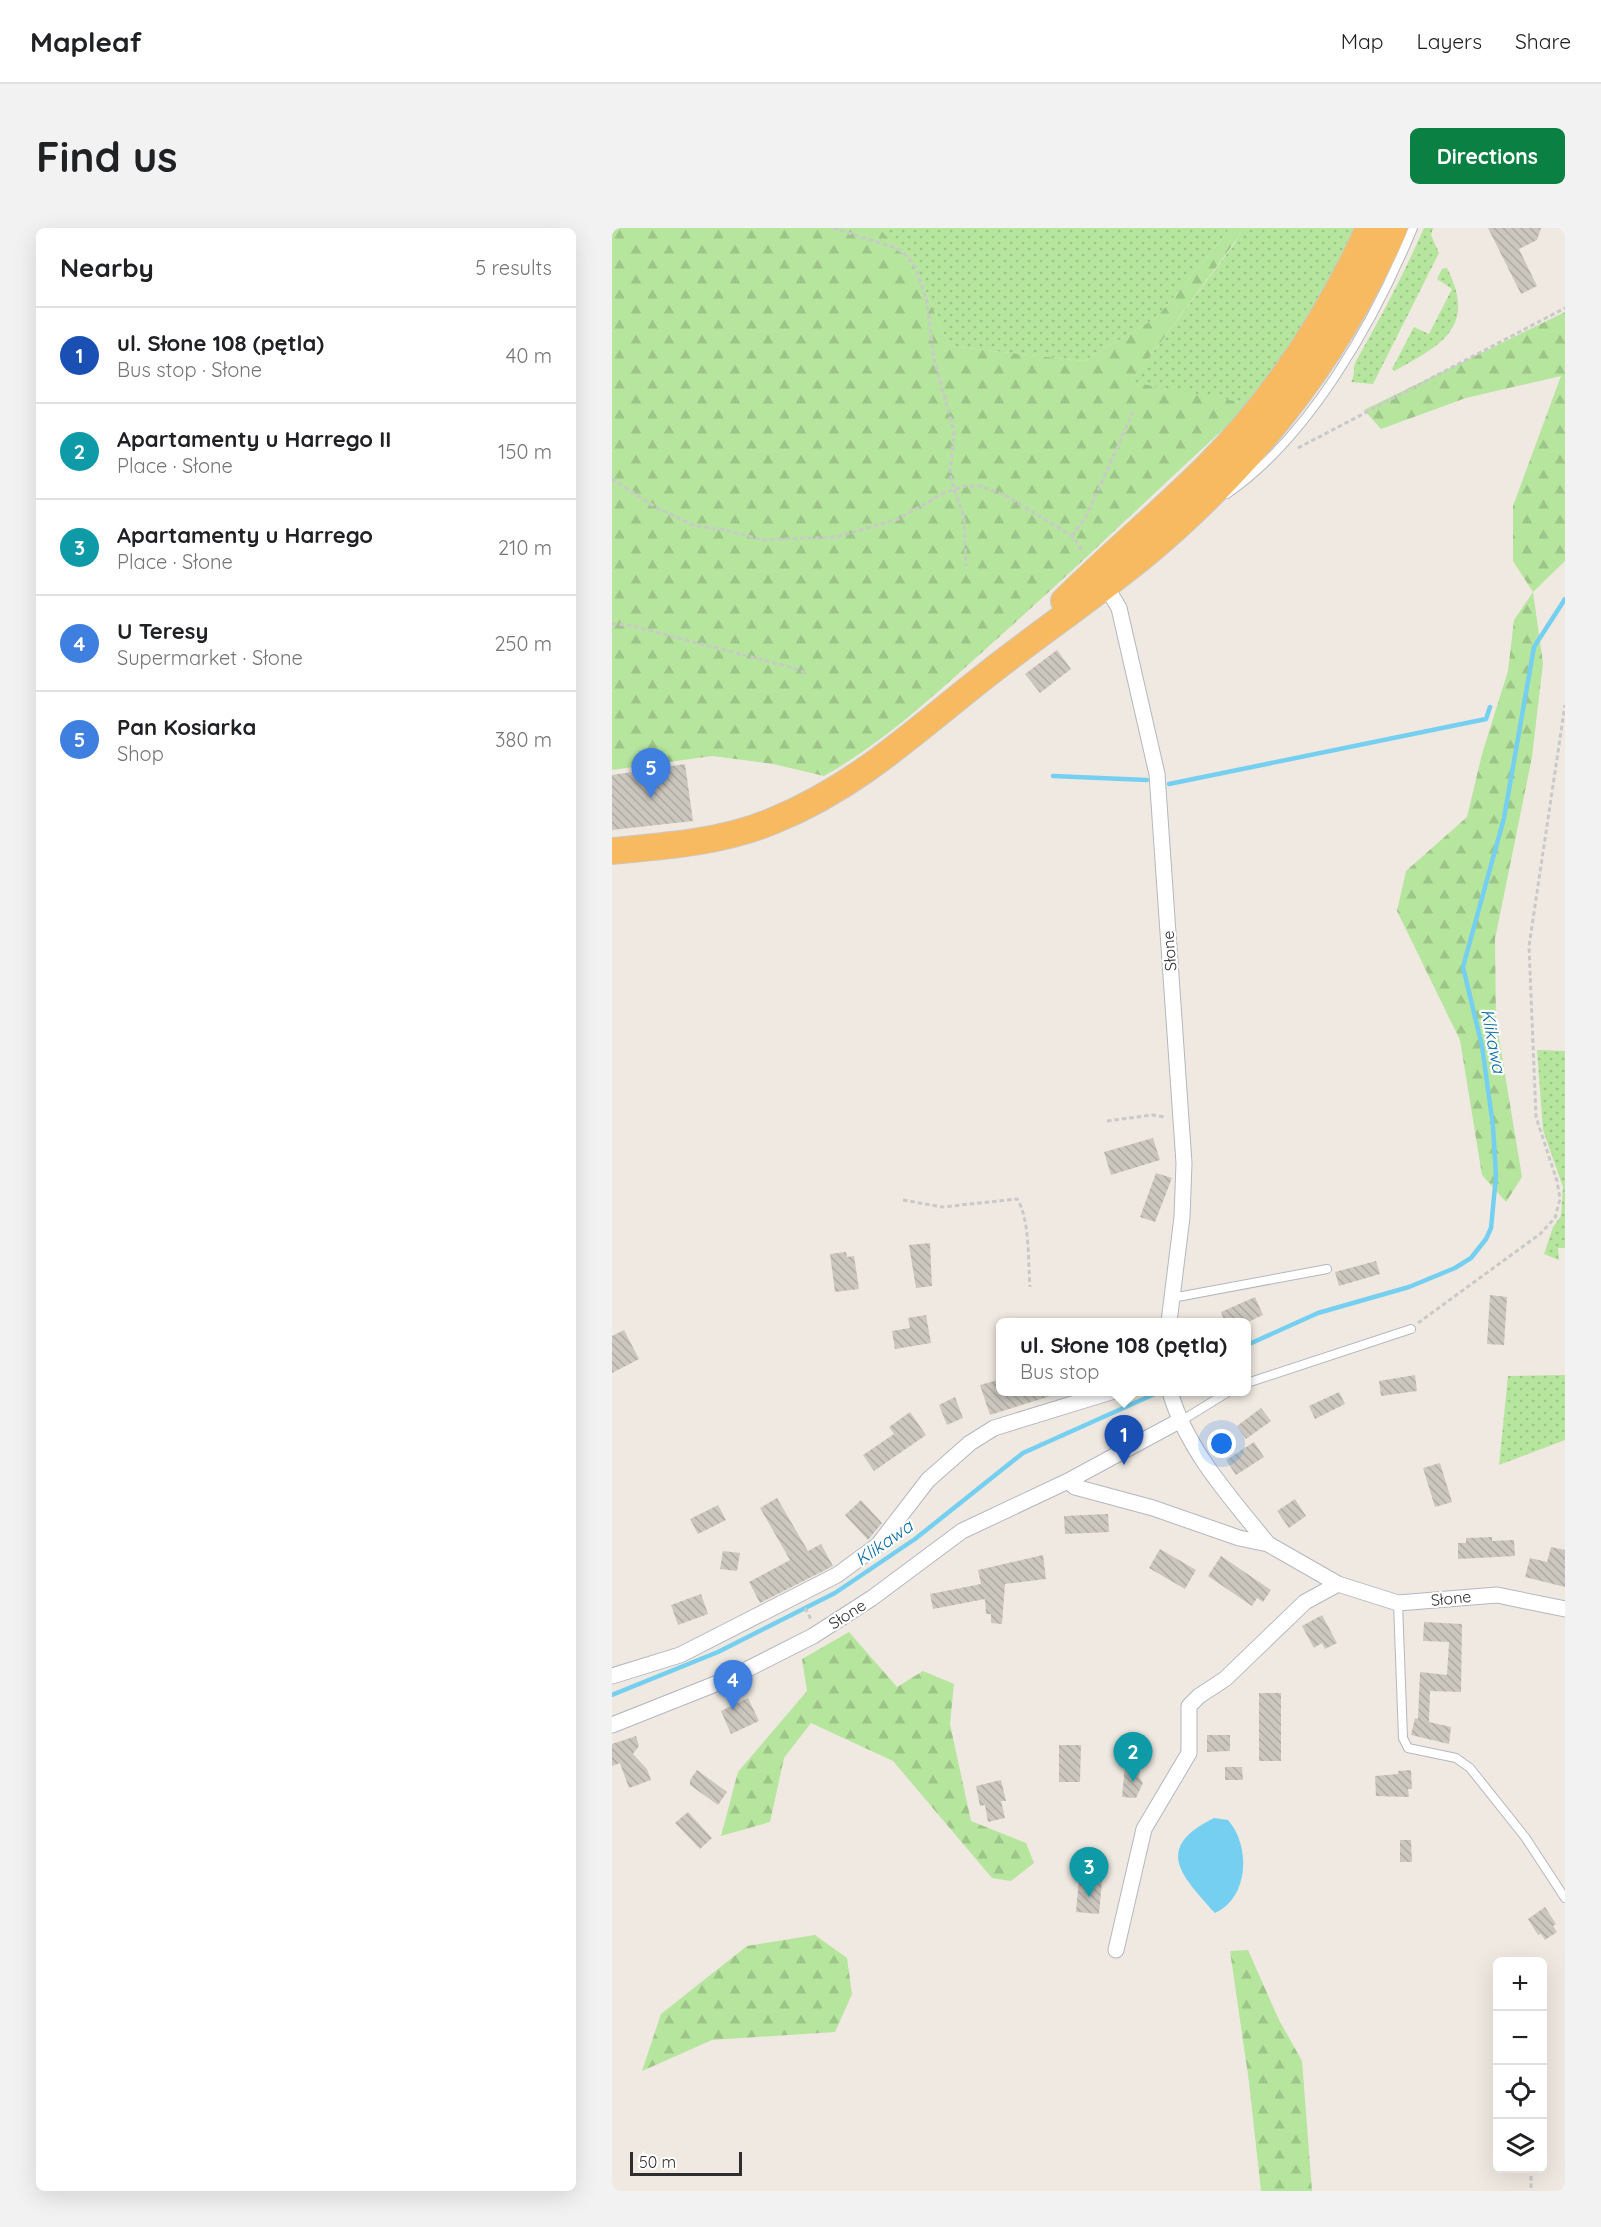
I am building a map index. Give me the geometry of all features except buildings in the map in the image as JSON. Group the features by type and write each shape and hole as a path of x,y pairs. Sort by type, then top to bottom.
{"highway":[{"path":"612,851 730,836 774,821 813,803 875,766 988,674 1094,568 1207,468 1268,397 1319,324 1369,228"},
{"path":"1094,568 1201,505 1247,458 1310,379 1360,298 1394,228"}],"street":[{"name":"Słone","path":"1094,568 1119,608 1157,774 1184,1162 1182,1217 1170,1318"},
{"path":"612,1676 680,1654 837,1575 878,1545 928,1480 970,1443 994,1428 1098,1396"},
{"path":"1172,1398 1179,1421"},
{"name":"Słone","path":"612,1725 728,1679 813,1636 872,1598 962,1531 1068,1481 1179,1421 1228,1496 1268,1544"},
{"name":"Słone","path":"1068,1481 1075,1487 1153,1508 1239,1538 1268,1544 1338,1584 1398,1603 1497,1595 1565,1610"},
{"path":"1116,1950 1144,1829 1189,1753 1189,1706 1199,1696 1225,1679 1305,1602 1338,1584"}],"lane":[{"path":"1201,505 1225,495 1247,480 1276,451 1324,393 1365,328 1413,228"},
{"path":"1172,1298 1327,1269"},
{"path":"1251,1382 1411,1329"},
{"path":"1179,1421 1221,1396"},
{"path":"1398,1603 1402,1738 1408,1748 1456,1758 1470,1768 1525,1836 1565,1898"}],"path":[{"path":"833,228 896,248 908,258 917,271 927,302 934,360 954,431 951,473 954,490 964,516 966,566"},
{"path":"1298,448 1565,308"},
{"path":"1072,536 1087,515 1133,412"},
{"path":"612,478 657,508 695,526 730,531 762,540 836,537 898,519 966,486 993,490 1072,536 1094,568"},
{"path":"612,624 772,662 806,673"},
{"path":"1411,1329 1539,1234 1552,1222 1558,1210 1560,1192 1536,1117 1529,946 1565,705"},
{"path":"1107,1121 1152,1115 1182,1124"},
{"path":"903,1200 942,1207 1017,1199 1023,1207 1030,1287"},
{"path":"803,1603 810,1618"},
{"path":"1531,2176 1531,2191"}],"green space":[{"path":"612,228 879,228 916,269 949,346 1084,361 1156,318 1229,228 1243,228 1131,382 1251,404 930,699 869,748 824,776 773,764 712,756 612,770"},
{"path":"879,228 1229,228 1156,318 1084,361 949,346 916,269"},
{"path":"1243,228 1357,228 1304,332 1251,404 1130,383 1235,243"},
{"path":"1424,228 1433,228 1431,235 1439,253 1373,384 1351,382 1356,361 1392,295"},
{"path":"1447,268 1455,288 1458,305 1456,320 1450,332 1440,343 1394,371 1392,369 1414,327 1429,334 1452,289 1437,279 1442,269"},
{"path":"1565,312 1565,561 1533,592 1513,561 1513,506 1561,376 1466,398 1381,429 1364,410"},
{"path":"1533,592 1543,663 1532,757 1495,939 1496,1020 1522,1177 1506,1202 1482,1175 1460,1040 1397,911 1406,871 1467,817 1482,754 1508,671 1514,620"},
{"path":"1537,1050 1565,1051 1565,1248 1558,1248 1559,1260 1544,1254 1553,1227 1561,1216 1563,1187 1543,1130"},
{"path":"1565,1375 1565,1440 1499,1465 1508,1376"},
{"path":"849,1632 897,1687 923,1671 954,1684 950,1724 971,1821 1026,1843 1034,1863 1011,1881 992,1878 893,1761 811,1723 784,1758 770,1822 721,1836 738,1772 807,1691 802,1659"},
{"path":"815,1935 847,1958 852,1994 835,2032 712,2040 642,2071 661,2014 747,1946"},
{"path":"1248,1950 1279,2020 1302,2061 1312,2191 1261,2191 1249,2082 1230,1951"}],"water":[{"path":"1214,1818 1228,1820 1240,1843 1243,1857 1243,1871 1235,1896 1215,1913 1183,1874 1179,1862 1179,1851 1184,1840 1195,1829"}],"waterway":[{"name":"Klikawa","path":"1251,1343 1318,1313 1409,1287 1455,1268 1471,1258 1486,1239 1491,1228 1496,1176 1493,1126 1482,1046 1463,967 1504,818 1534,647 1565,599"},
{"path":"1169,784 1486,719 1490,707"},
{"path":"1053,776 1147,780"},
{"name":"Klikawa","path":"612,1695 718,1652 835,1593 915,1539 1023,1453 1150,1396"}],"place":[{"name":"Pan Kosiarka","path":"651,798"},
{"name":"ul. Słone 108 (pętla)","path":"1124,1465"},
{"name":"U Teresy","path":"733,1710"},
{"name":"Apartamenty u Harrego II","path":"1133,1782"},
{"name":"Apartamenty u Harrego","path":"1089,1897"}]}
